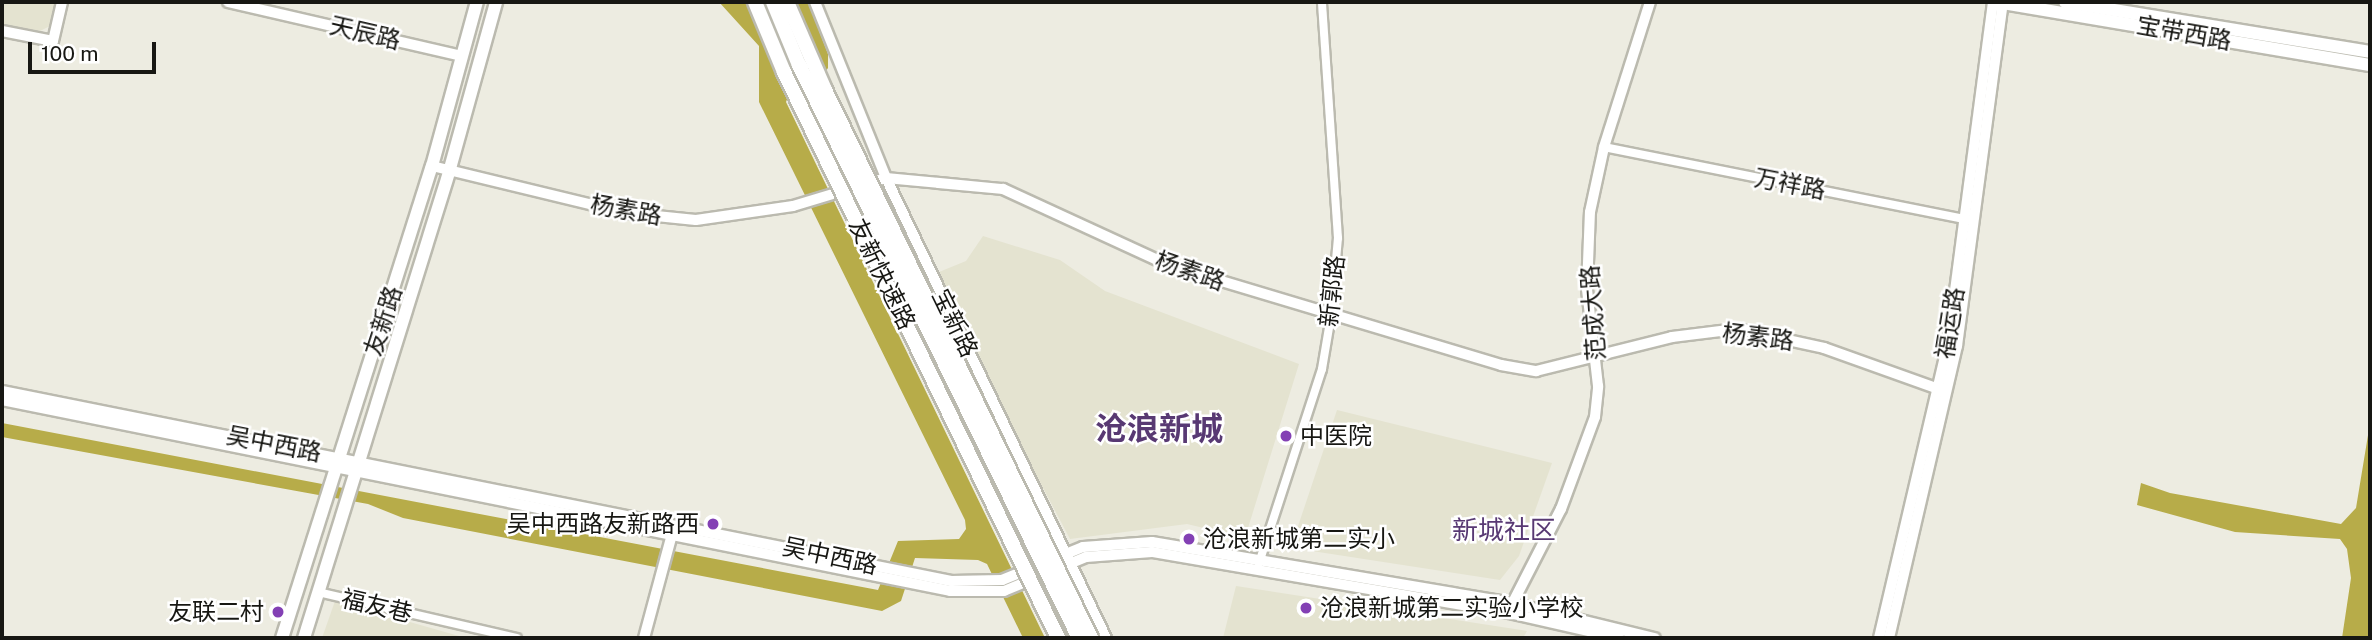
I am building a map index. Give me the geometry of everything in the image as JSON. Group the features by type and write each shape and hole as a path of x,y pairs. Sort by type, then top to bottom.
{"highway":[{"name":"友新快速路","path":"755,2 784,72 1059,638"},
{"name":"友新快速路","path":"773,2 799,65 1079,638"},
{"path":"787,2 825,90 1091,638"}],"main road":[{"name":"友新路","path":"282,638 432,166 477,2"},
{"name":"友新路","path":"303,638 449,172 496,2"},
{"name":"宝带西路","path":"1999,2 2370,52"},
{"name":"福运路","path":"1889,638 1943,391 1970,220 1999,2"},
{"name":"宝带西路","path":"2064,2 2117,16 2370,65"},
{"name":"吴中西路","path":"2,391 357,466 674,528 915,579 964,593 995,592 1096,544 1140,541 1258,565 1510,608 1655,638"},
{"name":"福运路","path":"1879,638 1943,391"},
{"name":"吴中西路","path":"2,400 338,461"},
{"name":"吴中西路","path":"915,579 988,582 1022,579"},
{"name":"吴中西路","path":"1510,608 1619,638"}],"street":[{"path":"2,31 53,41 62,2"},
{"name":"天辰路","path":"228,2 462,56"},
{"name":"宝新路","path":"815,2 886,178 1106,638"},
{"name":"新郭路","path":"1258,565 1322,369 1331,316 1338,238 1322,2"},
{"name":"范成大路","path":"1510,608 1576,476 1595,417 1596,357 1587,289 1591,212 1604,147 1650,2"},
{"name":"万祥路","path":"1604,147 1970,220"},
{"name":"杨素路","path":"432,166 627,213 696,220 793,205 886,178 941,180 1003,189 1157,260 1331,316 1502,365 1536,371 1570,365 1672,337 1737,329 1824,348 1943,391"},
{"path":"644,638 674,528"},
{"name":"福友巷","path":"318,592 517,638"}],"shaded area":[{"path":"2,2 55,2 50,26 40,31 2,24"},
{"path":"719,2 808,2 828,54 828,68 820,79 789,94 786,102 1045,638 1023,638 987,564 978,560 915,558 901,601 882,611 403,518 368,504 2,437 2,423 878,590 898,541 959,539 966,529 965,520 759,102 759,46"},
{"path":"983,236 1060,260 1105,291 1299,364 1248,528 1229,534 1187,524 1070,539 977,363 939,272 966,261"},
{"path":"1337,410 1552,463 1519,556 1500,580 1299,549 1293,541"},
{"path":"2370,423 2370,638 2342,638 2351,578 2347,549 2340,539 2235,532 2137,505 2141,483 2170,493 2341,524 2356,508"},
{"name":"沧浪新城第二实验小学校","path":"1236,586 1527,631 1523,638 1223,638"},
{"path":"336,601 466,638 322,638"}],"place":[{"name":"中医院","path":"1286,436"},
{"name":"吴中西路友新路西","path":"713,524"},
{"name":"沧浪新城第二实小","path":"1189,539"},
{"name":"沧浪新城第二实验小学校","path":"1306,608"},
{"name":"友联二村","path":"278,612"}],"district":[{"name":"沧浪新城","path":"1159,429"},
{"name":"新城社区","path":"1504,530"}]}
